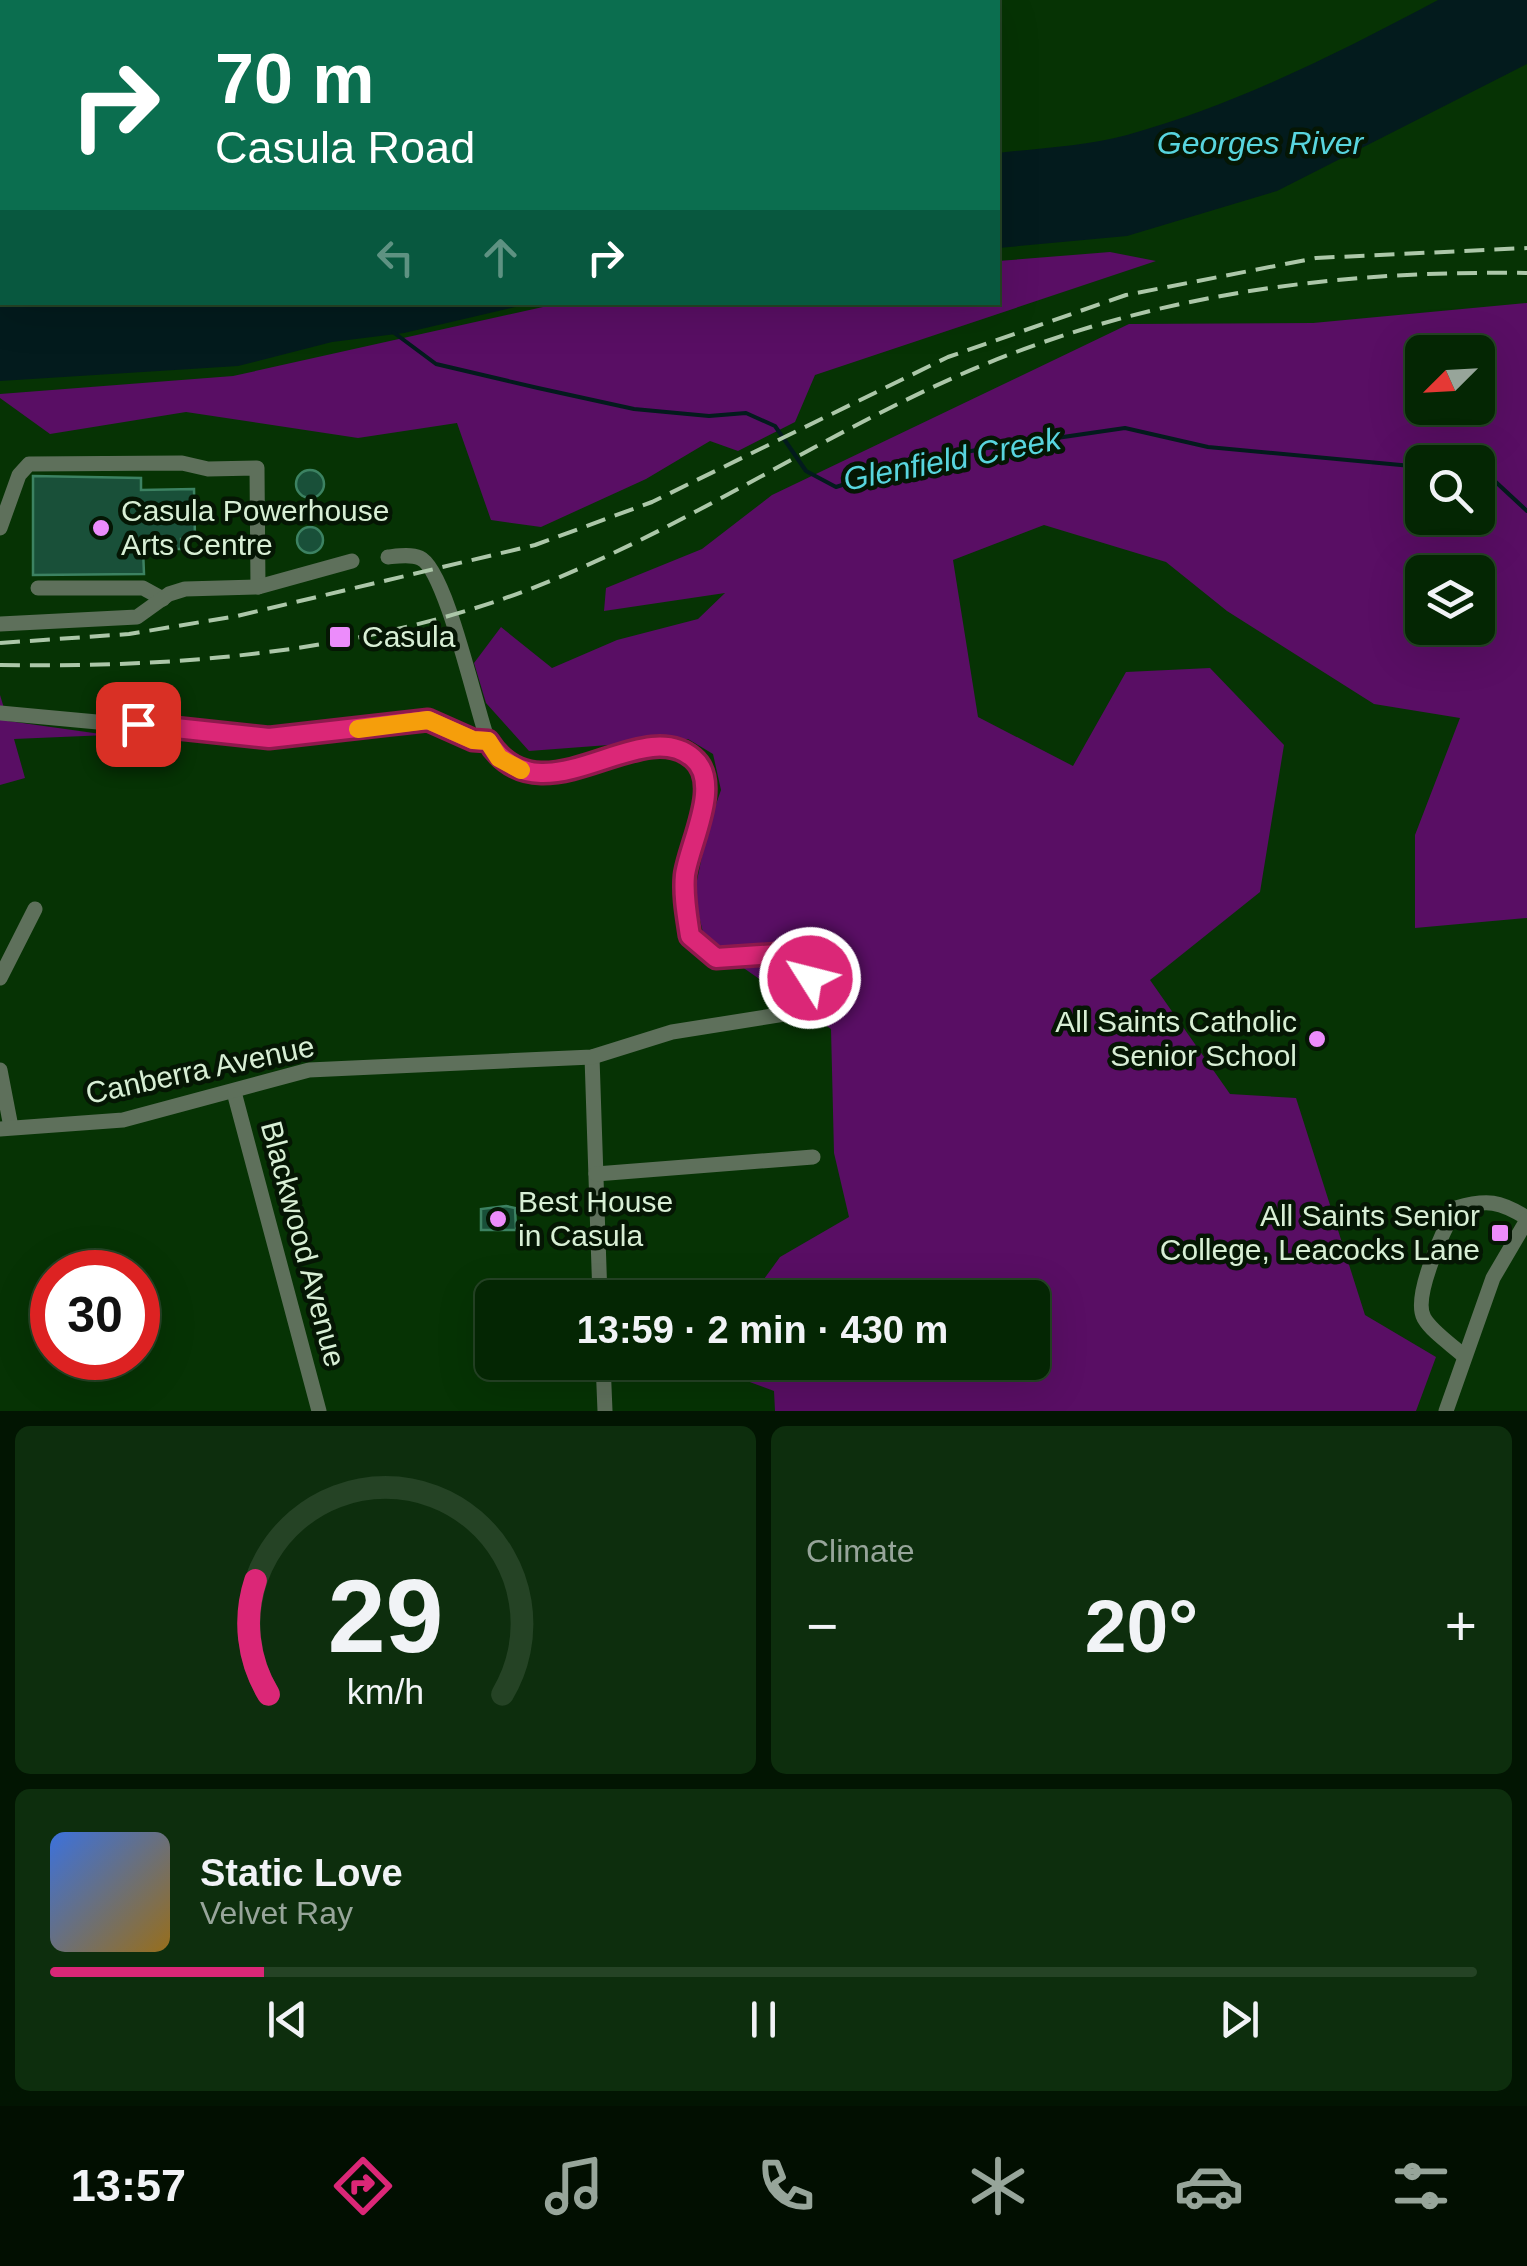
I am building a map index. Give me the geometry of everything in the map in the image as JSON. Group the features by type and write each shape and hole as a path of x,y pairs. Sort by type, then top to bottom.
{"street":[{"path":"0,528 19,475 30,464 182,463 208,469 257,468 258,587"},
{"path":"0,713 269,738 428,720 473,740 488,741 454,628 428,564 416,556 388,556"},
{"path":"0,624 103,622 144,615 162,599 184,589 258,587 352,561"},
{"path":"38,588 143,588 162,599"},
{"name":"Canberra Avenue","path":"6,1128 123,1120 234,1092 279,1075 310,1070 592,1057 672,1032 797,1012 810,995 810,978 792,953 716,958 690,936 685,881 705,786 692,756 672,749 648,750 546,774 514,769 499,758 488,741"},
{"path":"0,978 35,909"},
{"path":"592,1057 599,1280"},
{"path":"0,1070 6,1128"},
{"name":"Blackwood Avenue","path":"234,1092 319,1411"},
{"path":"596,1174 814,1157"},
{"path":"1446,1411 1493,1278 1527,1219 1497,1200 1456,1208 1445,1227 1420,1306 1425,1320 1464,1356"},
{"path":"604,1380 605,1411"}],"shaded area":[{"path":"1110,252 1156,261 815,375 795,422 738,451 710,441 646,479 541,527 491,520 457,423 358,438 186,412 50,434 0,398 0,394 233,376 552,305 1000,305 1000,261"},
{"path":"1527,303 1527,918 1415,928 1415,835 1460,718 1374,704 1227,611 1166,562 1044,525 953,560 978,717 1073,766 1126,672 1210,668 1284,745 1260,892 1150,980 1230,1094 1296,1098 1365,1315 1436,1357 1416,1411 775,1411 774,1391 744,1380 1050,1380 1050,1280 763,1280 780,1257 849,1217 834,1153 831,1029 705,941 694,895 708,827 721,790 713,754 688,739 529,751 486,703 474,663 501,627 552,668 617,640 698,619 725,593 604,611 606,588 702,549 772,495 1129,324 1313,323"},
{"path":"0,695 8,721 108,735 14,739 25,778 0,785"}],"water":[{"name":"Georges River","path":"1438,0 1527,0 1527,64 1277,191 1127,236 1000,248 1000,153 1095,142 1168,123 1286,76"},
{"path":"0,305 523,305 404,333 332,342 238,366 0,381"}],"building":[{"path":"310,470 320,474 324,484 320,494 310,498 300,494 296,484 300,474"},
{"name":"Casula Powerhouse Arts Centre","path":"33,476 141,478 141,490 194,489 195,539 181,539 181,549 143,549 144,574 33,575"},
{"path":"310,527 319,531 323,540 319,549 310,553 301,549 297,540 301,531"},
{"name":"Best House in Casula","path":"515,1208 516,1230 481,1230 481,1209"}],"waterway":[{"name":"Glenfield Creek","path":"393,332 436,364 538,388 634,409 709,416 746,413 775,426 806,471 836,487 908,464 981,449 1125,428 1208,447 1405,465"},
{"name":"Glenfield Creek","path":"1495,481 1527,511"}],"railway":[{"path":"0,643 129,634 237,616 535,545 652,502 948,357 1126,295 1316,258 1527,248"},
{"path":"0,665 126,664 253,654 316,645 440,618 559,577 674,523 955,377 1093,326 1164,308 1307,283 1453,273 1527,273"}],"slow traffic":[{"path":"358,729 428,720 473,740 488,741 499,758 521,770"}],"place":[{"name":"Casula Powerhouse Arts Centre","path":"101,528"},
{"name":"Casula","path":"340,637"},
{"name":"All Saints Catholic Senior School","path":"1317,1039"},
{"name":"Best House in Casula","path":"498,1219"},
{"name":"All Saints Senior College, Leacocks Lane","path":"1500,1233"}],"route":[{"path":"138,724 269,738 318,736 428,720 473,740 488,741 499,758 514,769 546,774 648,750 686,753 698,762 705,786 685,881 690,936 705,953 716,958 777,951 795,954 810,978"}]}
